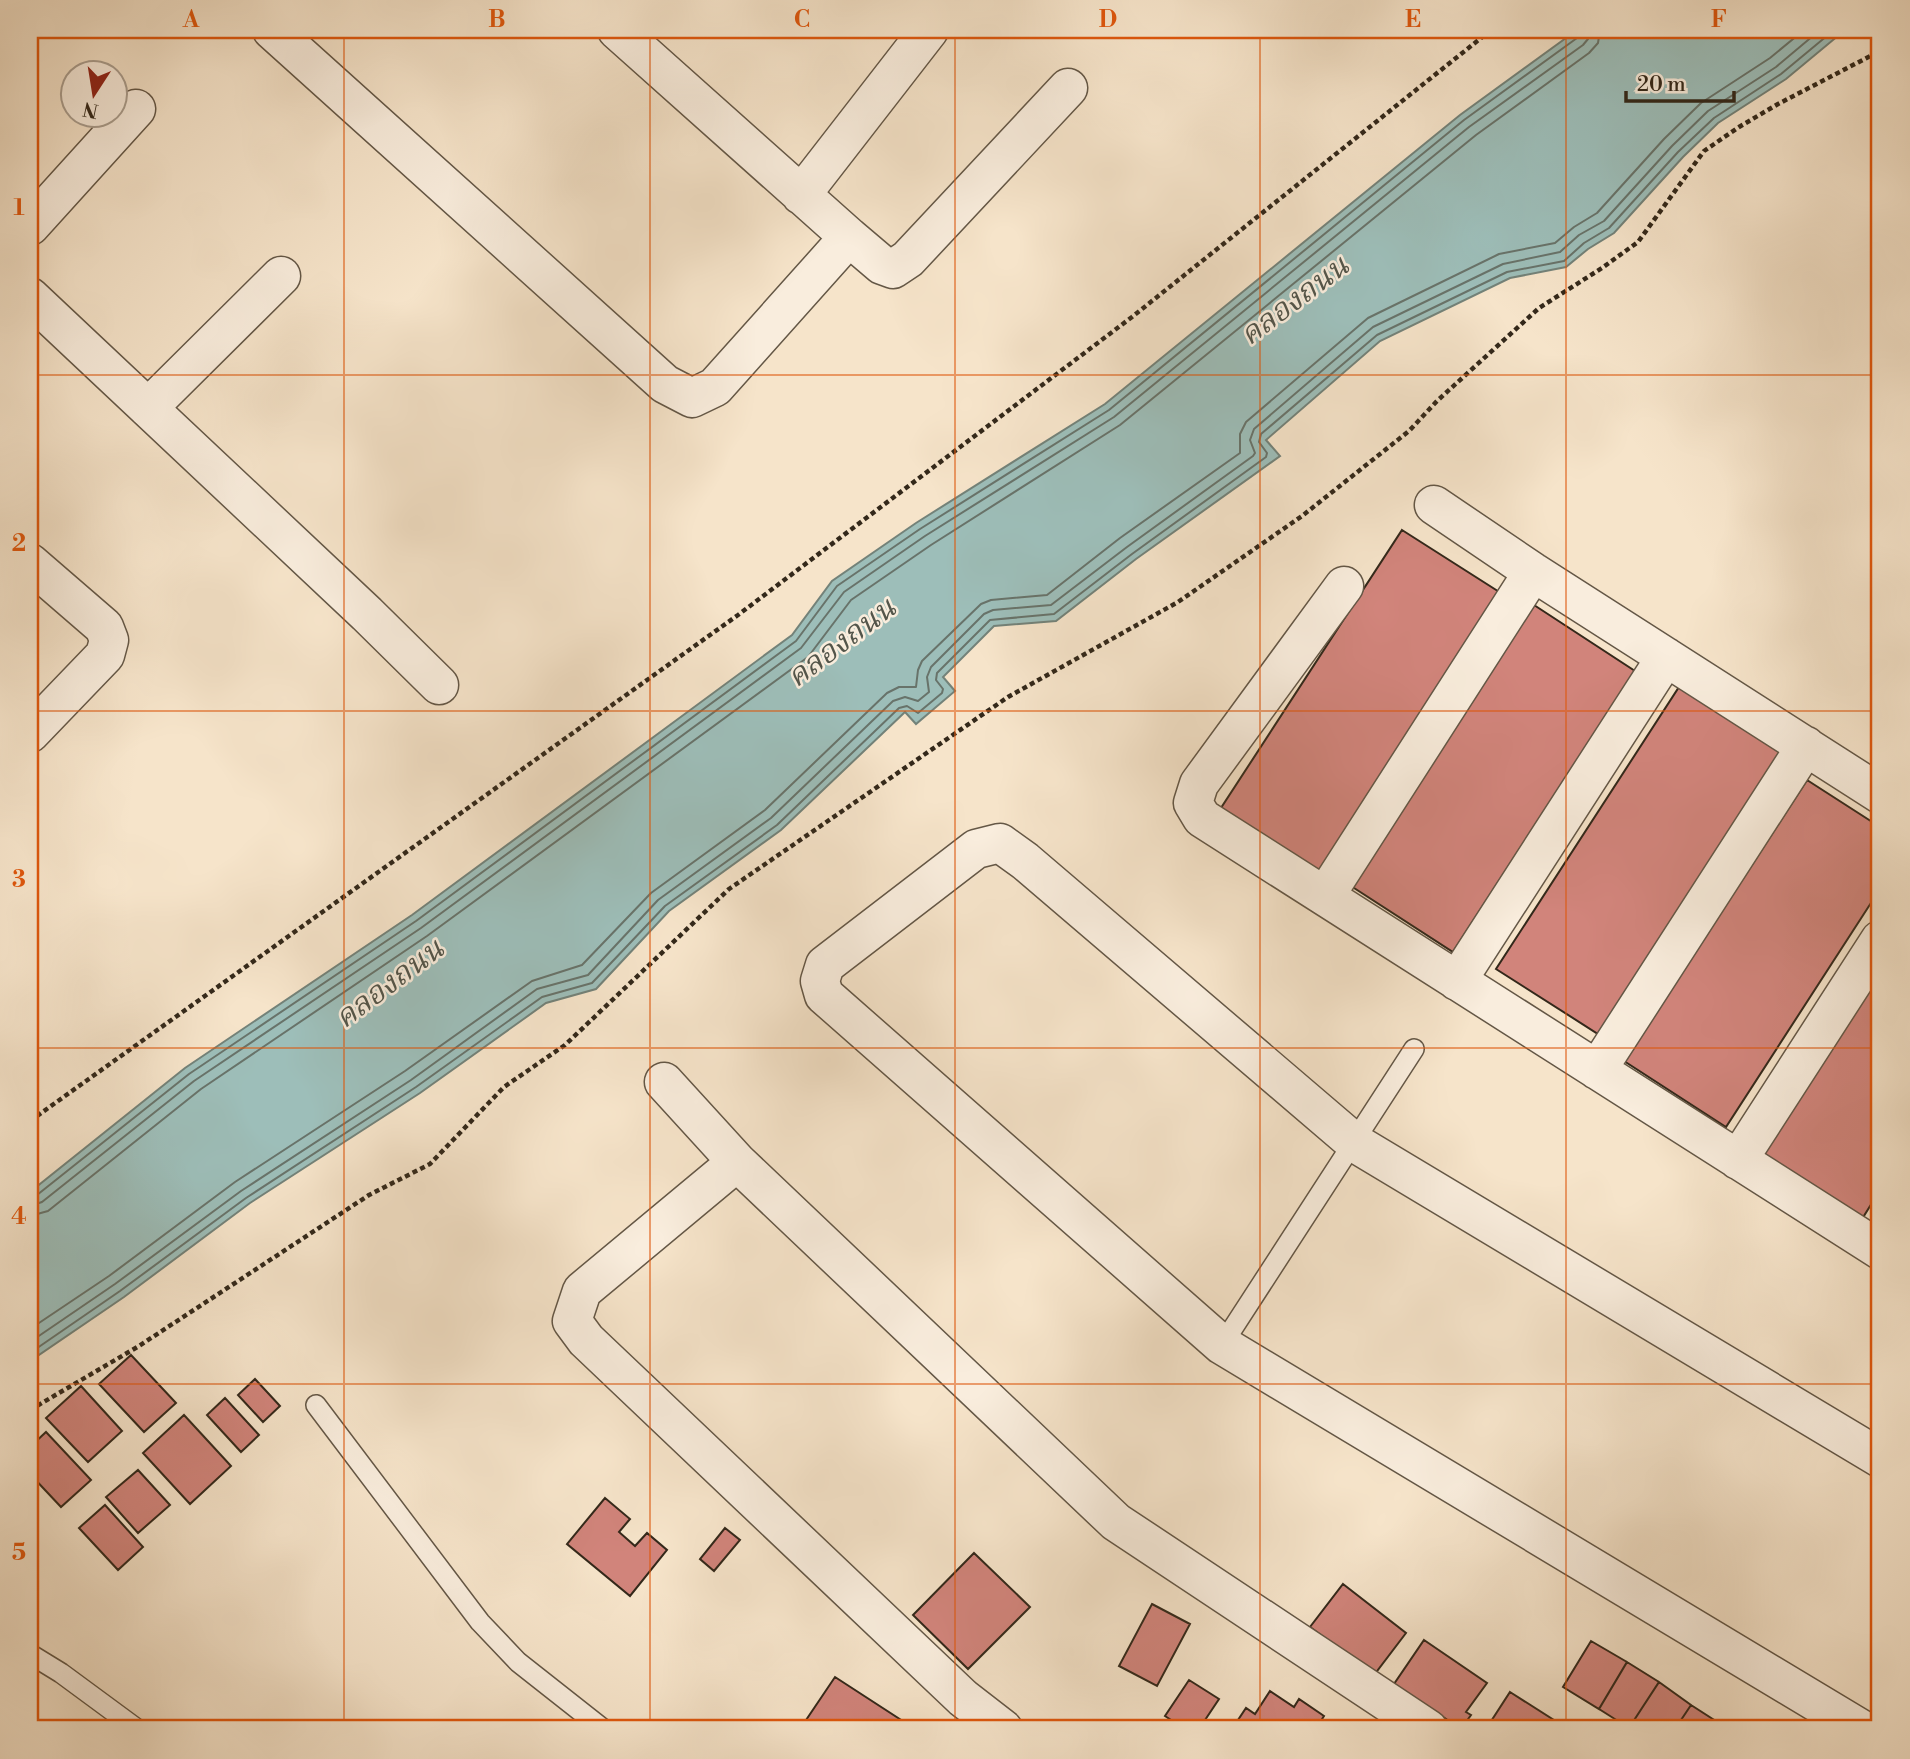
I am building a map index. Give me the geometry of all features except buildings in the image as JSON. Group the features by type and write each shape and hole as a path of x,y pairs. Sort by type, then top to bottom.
{"street":[{"path":"272,30 665,384 692,398 715,387 849,237"},
{"path":"801,194 929,30"},
{"path":"620,31 849,237 882,265 893,269 908,260 1068,88"},
{"path":"30,226 136,109"},
{"path":"148,408 281,276"},
{"path":"30,297 439,685"},
{"path":"1434,505 1533,572 1880,794"},
{"path":"30,562 104,626 109,640 106,654 30,733"},
{"path":"1325,896 1533,572"},
{"path":"1344,586 1199,785 1193,803 1202,818 1738,1160 1879,1246"},
{"path":"1457,981 1666,657"},
{"path":"1597,1070 1805,746"},
{"path":"1861,1729 1222,1345 824,995 820,981 825,965 976,849 1000,843 1025,861 1355,1143 1880,1458"},
{"path":"1738,1160 1880,940"},
{"path":"664,1082 737,1162 1116,1522 1428,1729"},
{"path":"737,1162 582,1291 572,1321 586,1340 963,1698 1003,1729"}],"lane":[{"path":"1222,1345 1414,1049"},
{"path":"316,1405 480,1622 518,1662 603,1729"},
{"path":"30,1654 61,1673 137,1729"}],"path":[{"path":"30,1121 738,615 1132,317 1491,30"},
{"path":"30,1410 139,1346 369,1195 430,1164 504,1087 565,1045 729,889 1008,696 1178,602 1302,516 1409,431 1437,401 1539,308 1638,242 1704,151 1778,104 1880,51"}],"water":[{"name":"คลองถนน","path":"1577,30 1845,30 1786,79 1718,123 1614,233 1566,267 1510,278 1380,341 1266,440 1280,456 1136,559 1056,621 994,626 943,677 955,691 916,724 905,712 781,830 669,911 596,989 546,1003 420,1093 250,1203 124,1297 30,1361 30,1192 185,1068 412,915 792,635 832,581 916,523 1105,404 1460,115"}]}
